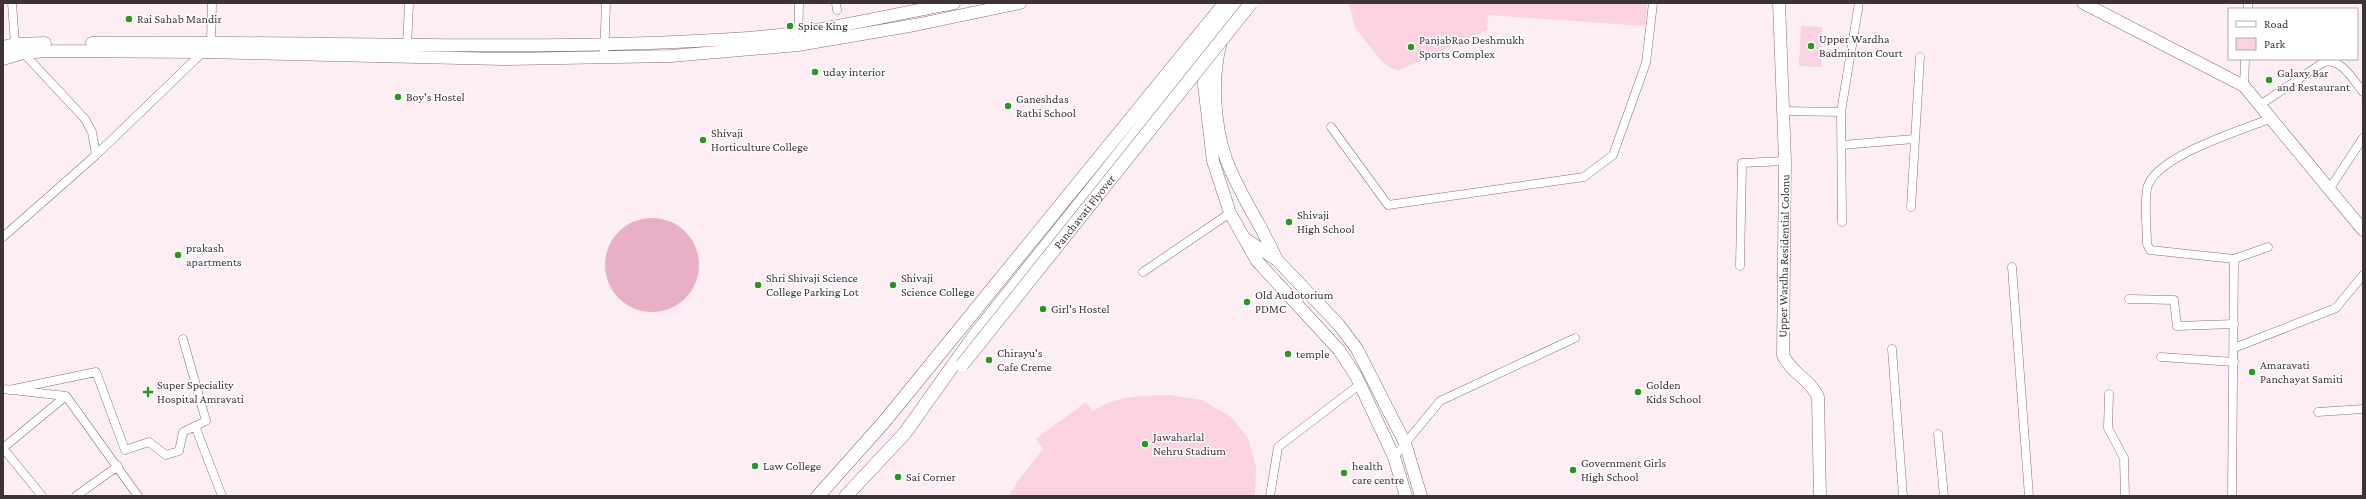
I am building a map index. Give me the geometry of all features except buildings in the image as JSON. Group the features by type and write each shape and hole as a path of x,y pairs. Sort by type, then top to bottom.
{"main road":[{"path":"818,496 884,422 1212,21 1225,3"},
{"path":"846,496 905,433 974,336 1215,42 1240,3"},
{"name":"Panchavati Flyover","path":"944,378 962,365 1215,42 1251,3"}],"street":[{"path":"12,3 15,44 90,125 96,156"},
{"path":"3,237 96,156 202,52 211,41 212,3"},
{"path":"407,57 409,3"},
{"path":"604,58 606,3"},
{"path":"798,45 797,31 799,3"},
{"path":"3,47 15,44 211,41 503,46 604,44 750,37 843,26 949,3"},
{"path":"3,59 24,53 47,51 202,52 407,57 604,58 671,56 798,45 915,25 1005,4 1020,3"},
{"path":"1331,127 1388,205 1584,177 1613,155 1646,63 1653,3"},
{"name":"Upper Wardha Residential Colonu","path":"1779,3 1785,161 1783,355 1794,370 1815,389 1818,397 1820,496"},
{"path":"1842,222 1841,112 1859,3"},
{"path":"2091,5 2244,86 2330,188 2363,230"},
{"path":"1212,21 1215,42 1204,85 1212,153 1230,213 1262,266 1339,350 1356,376 1394,457 1406,496"},
{"name":"Panchavati Flyover","path":"1215,42 1219,134 1229,166 1277,260"},
{"path":"1911,207 1920,57"},
{"path":"2244,86 2245,60"},
{"path":"2260,104 2329,60 2338,62 2363,92"},
{"path":"1783,111 1841,112"},
{"path":"2268,247 2234,259 2150,250 2147,244 2147,188 2155,175 2175,158 2272,118"},
{"path":"2330,188 2363,138"},
{"path":"1842,145 1914,139"},
{"path":"1740,266 1742,163 1785,161"},
{"path":"1143,272 1230,213"},
{"path":"1246,239 1277,260 1339,325 1357,349 1405,443 1421,496"},
{"path":"2232,496 2234,259"},
{"path":"2012,268 2029,496"},
{"path":"2234,348 2336,308 2363,275"},
{"path":"2129,299 2174,300 2177,326 2234,324"},
{"path":"1394,457 1440,401 1575,338"},
{"path":"6,390 96,372 125,450 150,442 166,455 179,451 183,432 206,421 183,339"},
{"path":"1892,349 1903,496"},
{"path":"2161,357 2234,362"},
{"path":"1270,496 1278,447 1359,385"},
{"path":"6,390 66,396 118,466 138,496"},
{"path":"2109,394 2108,428 2124,458 2125,496"},
{"path":"42,496 3,448 66,396"},
{"path":"2318,412 2363,409"},
{"path":"195,426 222,496"},
{"path":"1938,434 1944,496"},
{"path":"76,496 118,466"}],"green space":[{"name":"PanjabRao Deshmukh Sports Complex","path":"1349,3 1647,3 1645,26 1488,15 1487,30 1398,71 1384,64 1355,28"},
{"name":"Upper Wardha Badminton Court","path":"1801,26 1822,27 1821,67 1799,66"},
{"name":"Jawaharlal Nehru Stadium","path":"1170,395 1202,400 1231,417 1248,438 1256,467 1255,496 1009,496 1017,482 1043,449 1036,439 1086,402 1093,411 1111,402 1130,397"}],"shaded area":[{"path":"652,218 670,222 685,232 695,247 699,265 695,283 685,298 670,308 652,312 634,308 619,298 609,283 605,265 609,247 619,232 634,222"}],"place":[{"name":"Rai Sahab Mandir","path":"129,19"},
{"name":"Spice King","path":"790,26"},
{"name":"Upper Wardha Badminton Court","path":"1811,46"},
{"name":"PanjabRao Deshmukh Sports Complex","path":"1411,47"},
{"name":"uday interior","path":"815,72"},
{"name":"Galaxy Bar and Restaurant","path":"2269,80"},
{"name":"Boy's Hostel","path":"398,97"},
{"name":"Ganeshdas Rathi School","path":"1008,106"},
{"name":"Shivaji Horticulture College","path":"703,140"},
{"name":"Shivaji High School","path":"1289,222"},
{"name":"prakash apartments","path":"178,255"},
{"name":"Shri Shivaji Science College Parking Lot","path":"758,285"},
{"name":"Shivaji Science College","path":"893,285"},
{"name":"Old Audotorium PDMC","path":"1247,302"},
{"name":"Girl's Hostel","path":"1043,309"},
{"name":"temple","path":"1288,354"},
{"name":"Chirayu's Cafe Creme","path":"989,360"},
{"name":"Amaravati Panchayat Samiti","path":"2252,372"},
{"name":"Super Speciality Hospital Amravati","path":"148,392"},
{"name":"Golden Kids School","path":"1638,392"},
{"name":"Jawaharlal Nehru Stadium","path":"1145,444"},
{"name":"Law College","path":"755,466"},
{"name":"Government Girls High School","path":"1573,470"},
{"name":"health care centre","path":"1344,473"},
{"name":"Sai Corner","path":"898,477"}]}
